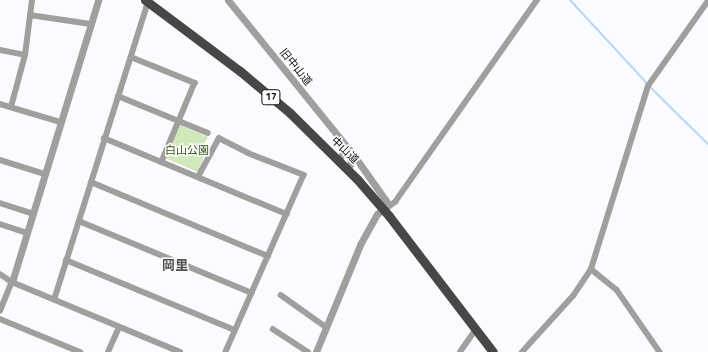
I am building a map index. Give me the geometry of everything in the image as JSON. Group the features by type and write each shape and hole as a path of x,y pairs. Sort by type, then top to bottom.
{"highway":[{"name":"中山道","path":"146,1 240,71 290,114 347,169 384,210 494,352"}],"street":[{"path":"11,107 25,55 32,0"},
{"path":"0,311 12,282 98,0"},
{"name":"旧中山道","path":"228,0 347,148 386,201 384,210"},
{"path":"316,352 360,245 377,214 395,202 537,0"},
{"path":"54,300 104,138 131,57 146,1"},
{"path":"522,352 573,296 591,269 648,86 708,1"},
{"path":"30,16 90,24"},
{"path":"0,50 25,55"},
{"path":"131,57 195,83 162,162"},
{"path":"118,96 208,134"},
{"path":"0,104 60,122"},
{"path":"104,138 287,214"},
{"path":"198,177 219,138 248,153 304,175 226,352"},
{"path":"338,160 347,148 352,159 347,169"},
{"path":"0,160 45,174"},
{"path":"91,182 268,256"},
{"path":"0,203 33,214"},
{"path":"79,221 252,293"},
{"path":"0,224 27,233"},
{"path":"66,260 235,330"},
{"path":"591,269 617,290 660,352"},
{"path":"0,274 12,282 180,352"},
{"path":"281,295 326,326"},
{"path":"0,319 80,352"},
{"path":"108,352 119,327"},
{"path":"273,329 308,352"},
{"path":"460,352 476,329"}],"green space":[{"name":"白山公園","path":"180,125 208,137 204,144 208,146 198,172 165,158"}],"waterway":[{"path":"570,0 653,90 708,144"}],"district":[{"name":"岡里","path":"175,265"}]}
